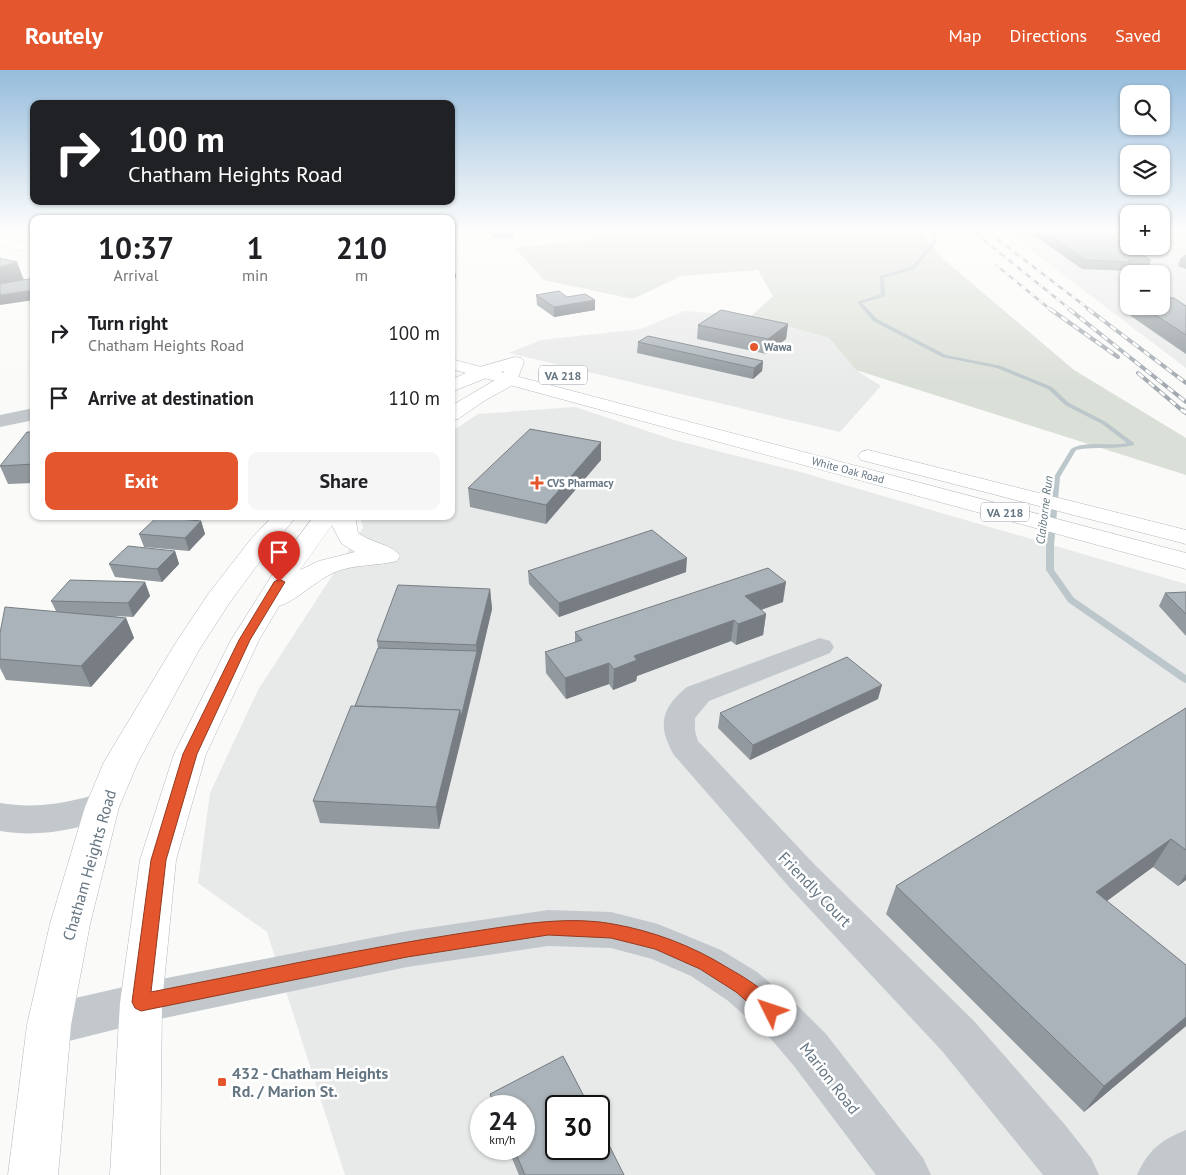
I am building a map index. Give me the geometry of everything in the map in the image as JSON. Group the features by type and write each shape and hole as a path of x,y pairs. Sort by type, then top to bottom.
{"main road":[{"name":"VA 218","path":"488,355 512,371"},
{"name":"VA 218","path":"455,365 482,372 512,371 533,367"},
{"path":"455,412 512,371"},
{"name":"White Oak Road","path":"512,371 824,464 1186,561"},
{"path":"455,385 482,372"},
{"name":"White Oak Road","path":"855,453 1186,537"},
{"name":"Chatham Heights Road","path":"33,1175 49,1025 70,924 102,807 121,762 185,650 218,599 260,544 282,520"},
{"path":"134,1175 138,1128 141,1002 158,860 190,754 245,640 296,556 323,520"},
{"path":"263,609 300,580 328,564 344,560 388,556 353,542 346,535 344,520"}],"street":[{"path":"0,421 30,415"},
{"name":"Friendly Court","path":"820,647 698,694 685,705 678,719 679,734 685,747 803,878 958,1036 1074,1175"},
{"path":"0,817 20,821 58,819 102,807"},
{"name":"Marion Road","path":"49,1025 141,1002 426,946 548,928 611,930 658,942 706,963 742,986 785,1023 810,1050 906,1175"},
{"path":"1162,1175 1186,1154"}],"shaded area":[{"path":"547,281 671,281 633,299"},
{"path":"764,281 969,281 1074,370 1186,438 1186,475 856,370 829,338 751,316 773,296"},
{"path":"1071,281 1120,281 1120,315 1170,315 1170,281 1186,281 1186,368"},
{"path":"684,311 751,316 829,338 856,370 881,386 840,432 509,353 541,340 641,329"},
{"path":"575,407 674,440 797,471 1186,584 1186,1175 345,1175 267,932 198,883 210,793 258,690 363,528 361,520 455,520 455,429 478,414"}],"building":[{"path":"30,281 30,291 0,295 0,284"},
{"path":"559,291 567,297 585,294 595,300 554,307 536,295"},
{"path":"1170,298 1174,298 1186,306 1186,335 1156,315 1170,315"},
{"path":"721,310 788,324 768,339 698,325"},
{"path":"648,336 763,361 754,368 638,342"},
{"name":"CVS Pharmacy","path":"530,429 601,442 546,505 468,488"},
{"path":"27,432 30,432 30,464 0,466"},
{"path":"154,520 201,521 185,538 139,534"},
{"path":"652,530 687,558 559,603 528,571"},
{"path":"128,546 175,551 157,569 109,564"},
{"path":"768,568 786,582 745,596 766,614 738,624 734,620 634,656 637,660 614,669 609,663 565,678 545,652 582,640 575,632"},
{"path":"70,580 145,582 128,603 51,601"},
{"path":"398,585 490,589 476,645 377,641"},
{"path":"1186,592 1186,614 1165,593"},
{"path":"5,607 126,618 81,666 0,659 0,633"},
{"path":"378,648 477,651 461,717 460,710 355,706"},
{"path":"847,657 882,685 753,745 720,713"},
{"path":"351,706 460,710 436,807 313,801"},
{"path":"1186,708 1186,850 1171,839 1096,892 1186,965 1186,1017 1104,1086 896,886"},
{"path":"563,1056 583,1095 545,1095 545,1160 610,1160 610,1147 624,1175 525,1175 519,1160 535,1160 535,1095 490,1094"}],"waterway":[{"name":"Claiborne Run","path":"882,281 883,295 859,302 875,320 944,356 999,367 1050,388 1067,404 1104,423 1132,444 1117,447 1082,447 1074,449 1057,477 1050,546 1050,570 1071,600 1186,680"}],"railway":[{"path":"1015,281 1051,310"},
{"path":"1034,281 1071,310"},
{"path":"1051,281 1090,310"},
{"path":"1050,309 1118,357"},
{"path":"1069,309 1186,402"},
{"path":"1088,309 1186,383"},
{"path":"1138,373 1184,412"},
{"path":"1183,410 1186,413"}],"place":[{"name":"Wawa","path":"754,347"},
{"name":"CVS Pharmacy","path":"537,483"},
{"name":"432 - Chatham Heights Rd. / Marion St.","path":"222,1082"}],"route":[{"path":"279,582 245,640 190,754 158,860 141,1002 407,949 548,928 611,930 658,942 706,963 742,986 771,1011"}]}
